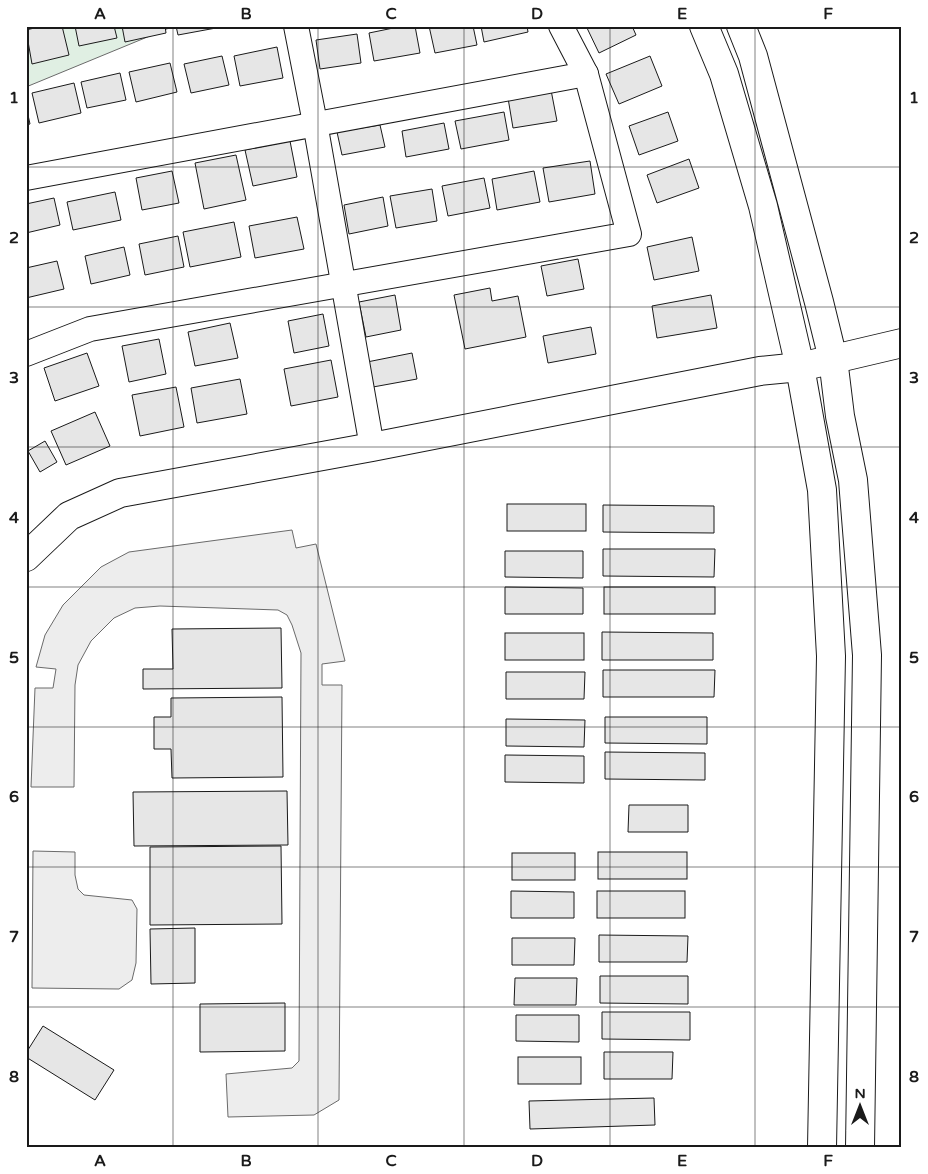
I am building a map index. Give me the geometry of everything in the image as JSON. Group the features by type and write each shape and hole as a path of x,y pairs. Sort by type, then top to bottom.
{"street":[{"path":"296,26 372,447"},
{"path":"26,354 90,329 629,234 586,74 561,26"},
{"path":"704,26 724,74 763,206 800,367 822,490 831,656 822,1148"},
{"path":"741,26 755,65 833,359 840,416 853,480 867,655 860,1148"},
{"path":"26,178 586,74"},
{"path":"26,557 69,516 120,493 372,447 760,371 800,367 902,343"}],"green space":[{"path":"26,26 174,26 26,87"}],"shaded area":[{"path":"292,530 296,548 316,544 345,661 322,664 322,685 342,685 339,1100 314,1115 228,1117 226,1074 292,1068 299,1061 301,653 292,625 287,615 278,610 160,606 135,608 114,618 91,641 78,665 75,685 74,787 31,787 35,688 53,688 56,669 36,667 45,635 63,605 101,567 129,552"},
{"path":"33,851 75,852 75,875 78,889 84,895 132,900 137,909 136,963 132,980 119,989 32,988"}],"building":[{"path":"43,26 62,26 69,55 32,64 26,30"},
{"path":"75,26 114,26 117,38 79,46"},
{"path":"122,26 165,26 166,33 125,42"},
{"path":"176,26 216,26 216,28 178,35"},
{"path":"403,26 415,26 420,53 374,61 369,33"},
{"path":"429,26 473,26 477,45 435,53"},
{"path":"481,26 527,26 528,32 484,42"},
{"path":"590,26 632,26 636,35 599,53 587,28"},
{"path":"357,34 361,63 320,69 316,40"},
{"path":"277,47 283,78 240,86 234,56"},
{"path":"222,56 229,85 191,93 184,64"},
{"path":"650,56 662,86 619,104 606,74"},
{"path":"170,63 177,92 136,102 129,72"},
{"path":"120,73 126,100 87,108 81,82"},
{"path":"74,83 81,113 39,123 32,93"},
{"path":"551,90 557,121 513,128 508,98"},
{"path":"26,106 30,124 26,125"},
{"path":"504,112 509,140 461,149 455,121"},
{"path":"668,112 678,141 639,155 629,126"},
{"path":"444,123 449,149 406,157 402,131"},
{"path":"380,125 385,147 342,155 337,132"},
{"path":"290,141 297,177 253,186 245,150"},
{"path":"236,155 246,200 204,209 195,163"},
{"path":"689,159 699,188 657,203 647,175"},
{"path":"590,161 595,194 549,202 543,168"},
{"path":"172,171 179,203 142,210 136,178"},
{"path":"534,171 540,202 497,210 492,179"},
{"path":"484,178 490,208 448,216 442,186"},
{"path":"432,189 437,221 396,228 390,196"},
{"path":"115,192 121,220 73,230 67,202"},
{"path":"383,197 388,226 349,234 344,205"},
{"path":"54,198 60,225 26,233 26,204"},
{"path":"297,217 304,249 255,258 249,226"},
{"path":"234,222 241,257 190,267 183,232"},
{"path":"178,236 184,267 145,275 139,244"},
{"path":"692,237 699,271 654,280 647,247"},
{"path":"124,247 130,275 91,284 85,256"},
{"path":"578,259 584,289 547,296 541,266"},
{"path":"57,261 64,289 26,298 26,268"},
{"path":"490,288 492,301 518,296 526,337 465,349 454,295"},
{"path":"395,295 401,330 366,337 359,302"},
{"path":"711,295 717,328 657,338 652,306"},
{"path":"323,314 329,346 294,353 288,321"},
{"path":"230,323 238,358 195,366 188,332"},
{"path":"591,327 596,354 548,363 543,336"},
{"path":"159,339 166,374 129,382 122,346"},
{"path":"87,353 99,386 55,401 44,368"},
{"path":"412,353 417,379 373,387 367,362"},
{"path":"331,360 338,397 291,406 284,369"},
{"path":"240,379 247,414 197,423 191,388"},
{"path":"176,387 184,427 140,436 132,395"},
{"path":"95,412 110,446 66,465 51,431"},
{"path":"45,441 57,462 40,472 28,451"},
{"path":"507,504 586,504 586,531 507,531"},
{"path":"603,505 714,506 714,533 603,532"},
{"path":"603,549 715,549 714,577 603,576"},
{"path":"505,551 583,551 583,578 505,577"},
{"path":"505,587 583,588 583,614 505,614"},
{"path":"604,587 715,587 715,614 604,614"},
{"path":"281,628 282,688 143,689 143,669 173,669 172,629"},
{"path":"602,632 713,633 713,660 602,660"},
{"path":"505,633 584,633 584,660 505,660"},
{"path":"603,670 715,670 714,697 603,697"},
{"path":"506,672 585,672 584,699 506,699"},
{"path":"282,697 283,777 172,778 171,749 154,749 154,717 171,717 171,698"},
{"path":"605,717 707,717 707,744 605,743"},
{"path":"506,719 585,720 584,747 506,746"},
{"path":"605,752 705,753 705,780 605,779"},
{"path":"505,755 584,756 584,783 505,782"},
{"path":"287,791 288,845 134,846 133,792"},
{"path":"629,805 688,805 688,832 628,832"},
{"path":"281,846 282,924 150,925 150,847"},
{"path":"598,852 687,852 687,879 598,879"},
{"path":"512,853 575,853 575,880 512,880"},
{"path":"511,891 574,892 574,918 511,918"},
{"path":"597,891 685,891 685,918 597,918"},
{"path":"195,928 195,983 151,984 150,929"},
{"path":"599,935 688,936 687,962 599,962"},
{"path":"512,938 575,938 574,965 512,965"},
{"path":"600,976 688,976 688,1004 600,1003"},
{"path":"515,978 577,978 576,1005 514,1005"},
{"path":"285,1003 285,1051 200,1052 200,1004"},
{"path":"602,1012 690,1012 690,1040 602,1039"},
{"path":"516,1015 579,1015 579,1042 516,1041"},
{"path":"900,1018 902,1018 902,1045 900,1045"},
{"path":"43,1026 114,1070 95,1100 26,1057 26,1053"},
{"path":"604,1052 673,1052 672,1079 604,1079"},
{"path":"518,1057 581,1057 581,1084 518,1084"},
{"path":"654,1098 655,1125 530,1129 529,1101"}]}
